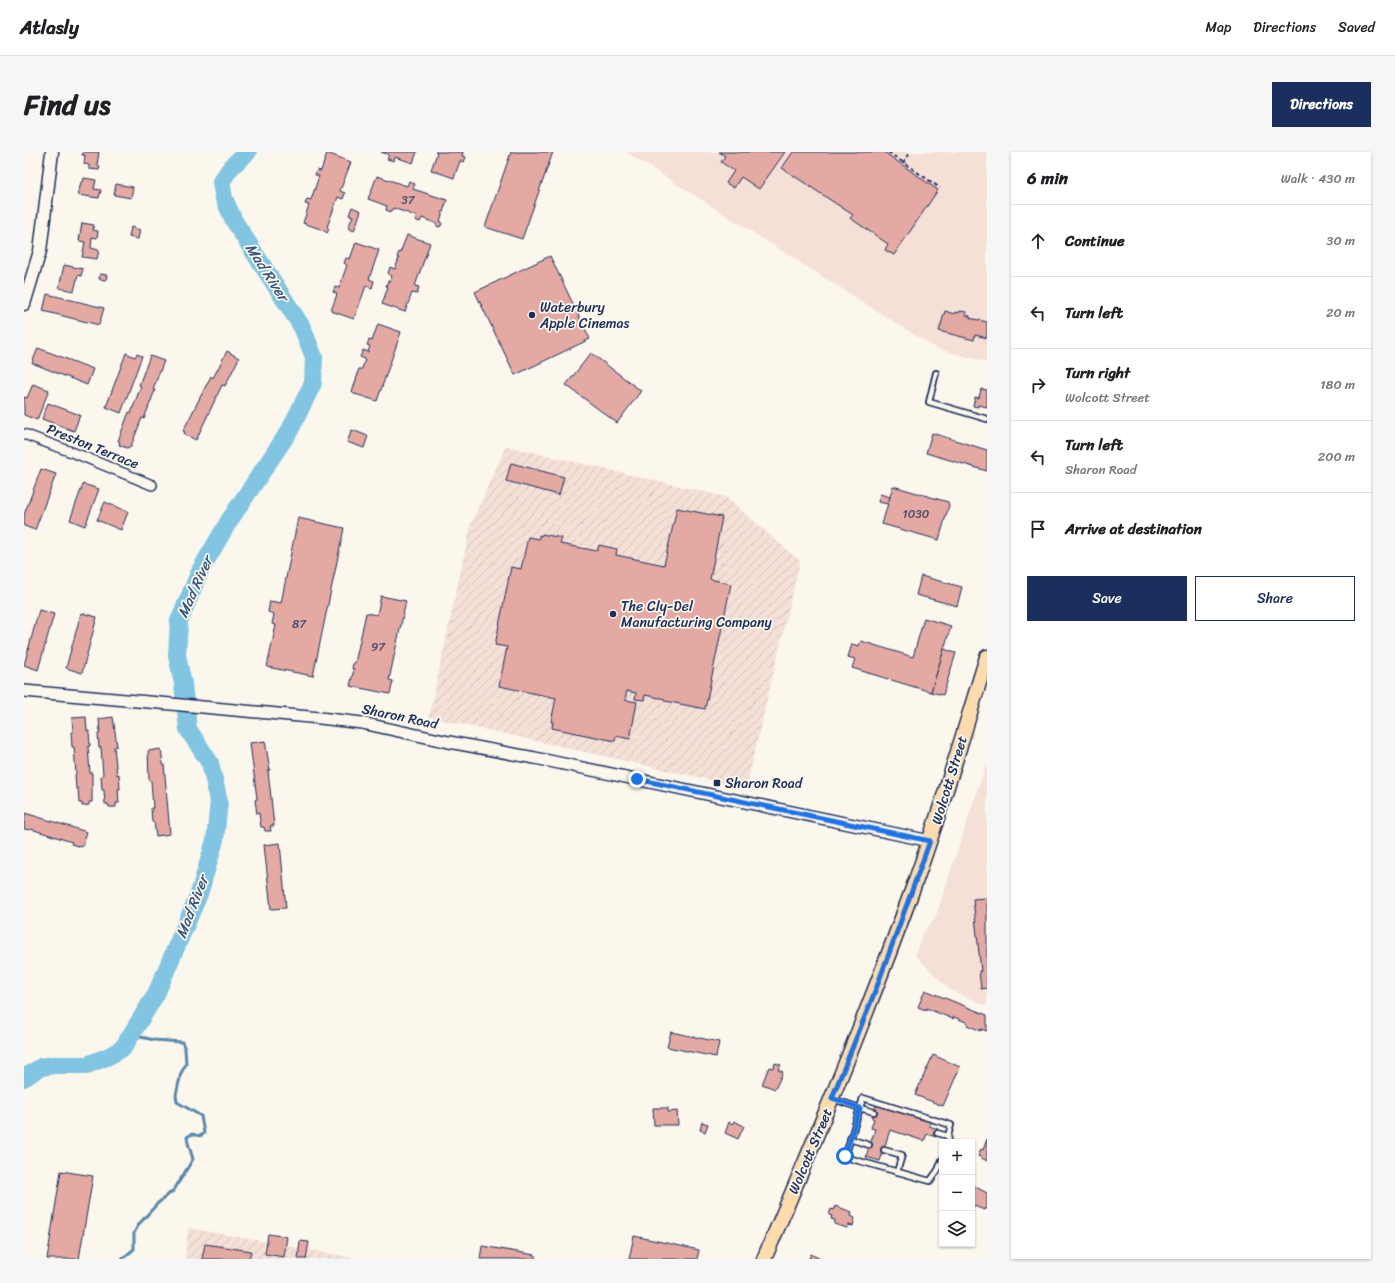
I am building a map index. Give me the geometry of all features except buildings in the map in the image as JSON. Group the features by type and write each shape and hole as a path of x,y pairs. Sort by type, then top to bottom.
{"main road":[{"path":"24,304 40,251 52,152"},
{"name":"Wolcott Street","path":"764,1259 876,989 930,841 987,657"}],"street":[{"name":"Preston Terrace","path":"24,434 90,459 152,485"},
{"name":"Sharon Road","path":"24,691 362,723 449,742 543,759 930,841"}],"lane":[{"path":"936,373 929,402 987,419"},
{"path":"832,1098 874,1112"},
{"path":"939,1168 930,1181 845,1156 863,1098 951,1125 948,1139"},
{"path":"937,1133 948,1136"},
{"path":"850,1140 869,1145"},
{"path":"884,1150 902,1155 897,1172"}],"path":[{"path":"888,152 940,188"},
{"path":"903,163 909,154"}],"shaded area":[{"path":"626,152 987,152 987,362 937,349"},
{"path":"506,446 726,497 800,561 746,788 429,717 471,524"},
{"path":"987,761 987,1006 950,990 915,955 922,935 936,916"},
{"path":"188,1228 360,1259 185,1259"}],"waterway":[{"name":"Mad River","path":"24,1078 41,1067 53,1065 87,1065 109,1056 123,1048 156,994 199,894 215,840 219,801 210,763 188,729 183,684 177,655 179,621 201,569 229,521 290,430 313,383 314,357 302,327 234,221 224,198 221,182 232,166 248,152"},
{"path":"122,1259 134,1249 134,1233 139,1224 158,1203 174,1190 193,1159 187,1137 192,1134 200,1136 204,1133 201,1116 177,1102 176,1095 181,1073 186,1064 185,1049 182,1042 154,1040 132,1035"}],"place":[{"name":"Waterbury Apple Cinemas","path":"532,315"},
{"name":"The Cly-Del Manufacturing Company","path":"613,614"},
{"name":"Sharon Road","path":"717,783"}],"route":[{"path":"637,779 930,841 876,989 832,1098 860,1108 845,1156"}]}
